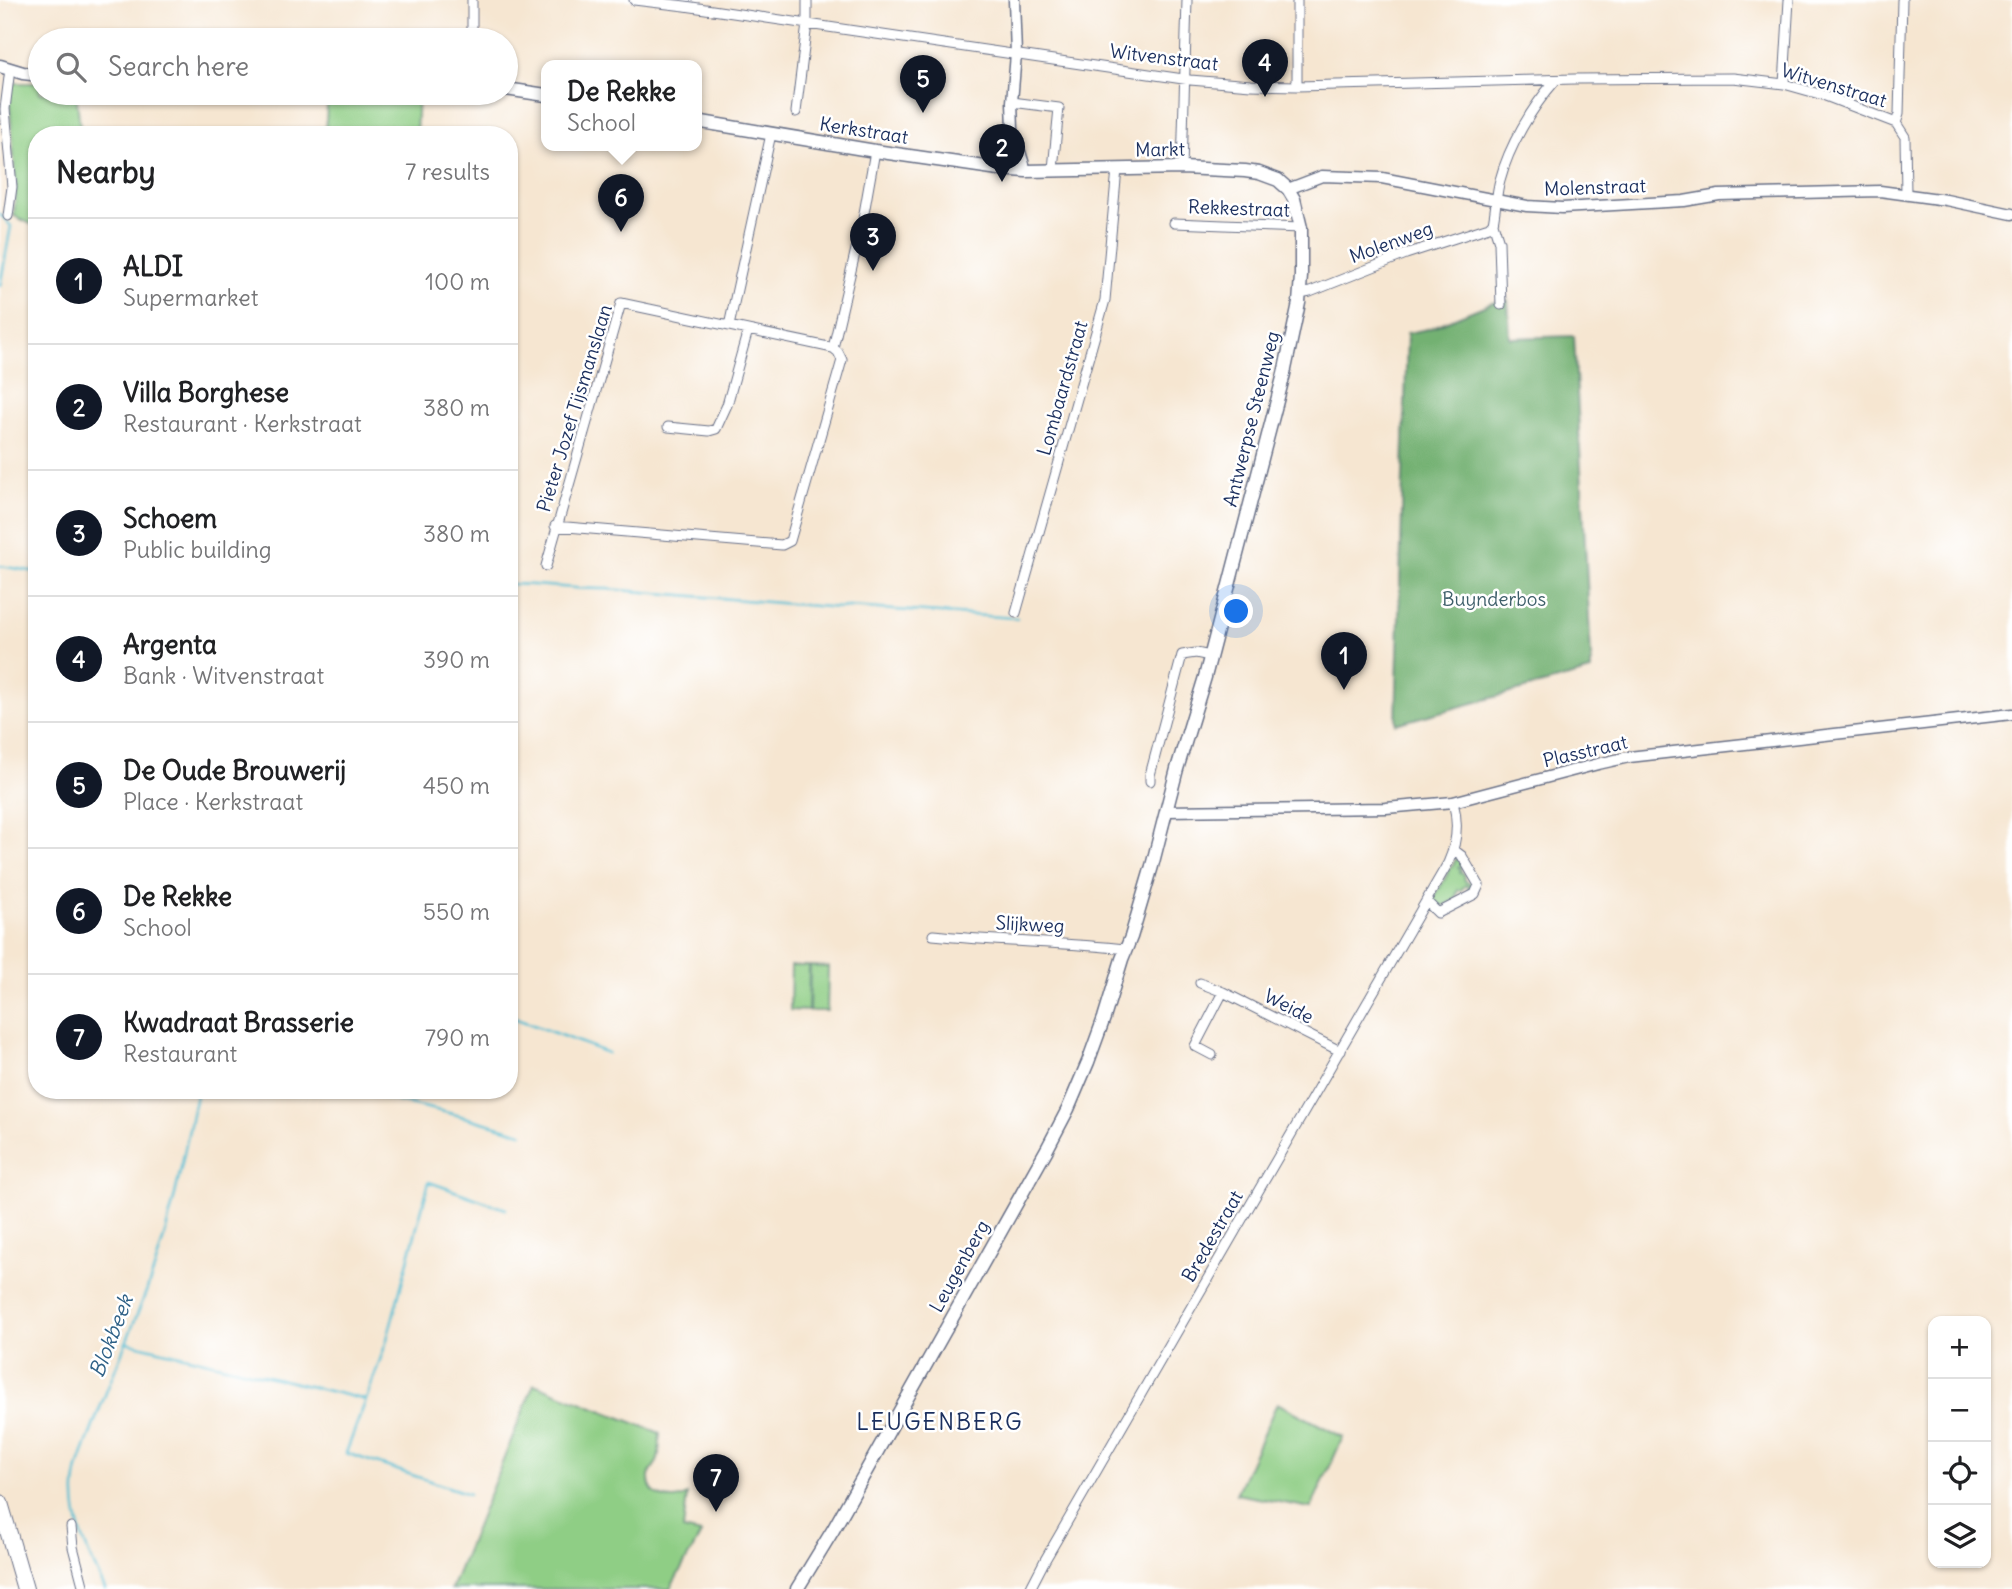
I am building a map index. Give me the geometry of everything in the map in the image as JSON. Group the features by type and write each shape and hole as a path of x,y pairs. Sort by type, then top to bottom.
{"highway":[{"path":"0,1503 25,1589"},
{"path":"0,1512 17,1589"}],"main road":[{"path":"5,67 28,72"},
{"path":"518,91 541,95"},
{"name":"Kerkstraat","path":"702,122 875,151 1026,171"},
{"name":"Markt","path":"1026,171 1182,168 1259,173 1278,180 1288,189"},
{"name":"Antwerpse Steenweg","path":"1166,811 1284,374 1300,294 1303,241 1294,199 1288,189"},
{"name":"Leugenberg","path":"797,1589 837,1524 1052,1139 1088,1062 1152,866 1166,811"}],"street":[{"path":"472,0 472,28"},
{"name":"Witvenstraat","path":"634,0 685,3 807,24 1184,78 1251,85 1732,78 1784,84 1823,95 1896,123"},
{"path":"796,112 807,24 807,0"},
{"path":"1014,0 1016,54 1013,129 1026,171"},
{"path":"1182,168 1187,0"},
{"path":"1297,0 1297,86"},
{"path":"1784,84 1789,0"},
{"path":"1902,0 1899,114 1896,123 1905,137 1906,194"},
{"path":"5,67 5,109 12,187 8,216"},
{"path":"1501,305 1499,242 1493,223 1500,177 1536,103 1555,80"},
{"path":"1012,102 1059,108 1053,169"},
{"path":"729,326 771,134"},
{"path":"834,348 863,219 875,151"},
{"name":"Lombaardstraat","path":"1016,613 1105,300 1117,169"},
{"name":"Molenstraat","path":"1288,189 1322,176 1382,178 1497,201 1562,208 1684,201 1719,195 1880,191 1946,200 2012,214"},
{"name":"Rekkestraat","path":"1174,223 1301,228"},
{"name":"Molenweg","path":"1300,294 1406,254 1489,227 1493,223"},
{"name":"Pieter Jozef Tijsmanslaan","path":"545,566 555,526 621,303 834,348 838,352 842,360 787,544 555,526"},
{"path":"668,427 716,429 727,405 748,330"},
{"path":"1150,781 1182,655 1196,653 1210,656"},
{"name":"Plasstraat","path":"1166,811 1386,808 1453,802 1629,757 2012,714"},
{"name":"Bredestraat","path":"1030,1589 1454,850 1457,815 1453,802"},
{"path":"1426,901 1438,913 1475,894 1479,885 1462,856 1454,850"},
{"name":"Slijkweg","path":"933,935 1087,944 1126,949"},
{"name":"Weide","path":"1200,983 1340,1051"},
{"path":"1212,1055 1195,1046 1223,992"},
{"path":"71,1527 73,1547 84,1589"}],"green space":[{"path":"28,83 28,105 77,105 80,126 28,126 28,223 14,216 16,185 9,94 12,85"},
{"path":"327,105 417,105 416,126 326,126"},
{"name":"Buynderbos","path":"1508,300 1510,338 1574,336 1591,671 1396,724 1407,333 1428,329 1491,303"},
{"path":"1456,859 1460,860 1464,867 1458,868 1460,873 1464,874 1465,881 1474,884 1472,889 1468,892 1469,886 1466,885 1458,890 1455,900 1436,907 1432,901"},
{"path":"791,966 809,966 808,1011 790,1010"},
{"path":"810,966 828,967 827,1011 809,1011"},
{"path":"534,1384 660,1433 659,1455 651,1470 650,1484 662,1497 675,1499 687,1495 683,1530 701,1534 670,1589 451,1589"},
{"path":"1277,1403 1343,1437 1311,1508 1236,1494"}],"waterway":[{"name":"Blokbeek","path":"0,214 11,226 0,286"},
{"name":"Blokbeek","path":"0,566 28,571"},
{"path":"518,584 1017,618"},
{"path":"518,1019 608,1053"},
{"name":"Blokbeek","path":"105,1589 80,1528 75,1502 77,1473 163,1243 195,1099"},
{"path":"389,1099 522,1133"},
{"path":"366,1400 386,1343 429,1182 506,1209"},
{"path":"126,1342 366,1400 346,1453 469,1494"}],"place":[{"name":"Argenta","path":"1265,97"},
{"name":"De Oude Brouwerij","path":"923,113"},
{"name":"Villa Borghese","path":"1002,182"},
{"name":"De Rekke","path":"621,232"},
{"name":"Schoem","path":"873,271"},
{"name":"ALDI","path":"1344,690"},
{"name":"Kwadraat Brasserie","path":"716,1512"}],"district":[{"name":"LEUGENBERG","path":"940,1421"}]}
